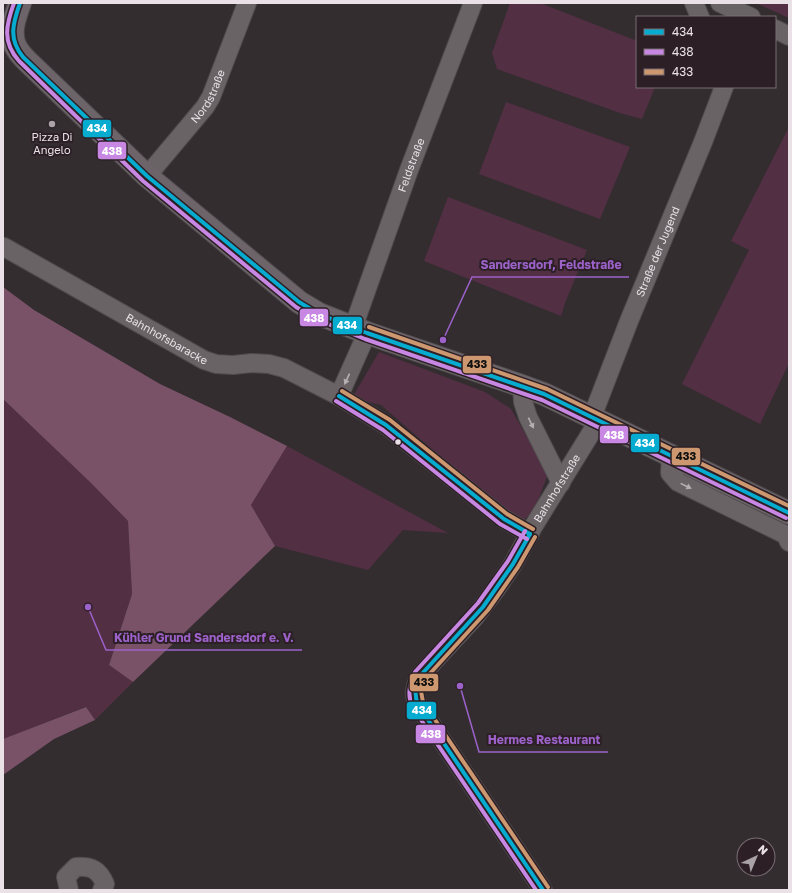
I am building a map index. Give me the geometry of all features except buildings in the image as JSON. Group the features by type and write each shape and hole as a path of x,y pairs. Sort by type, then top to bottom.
{"street":[{"path":"20,3 13,26 12,38 17,49 27,62 147,176 299,302 319,314 360,330 522,386 595,418 789,513"},
{"name":"Nordstraße","path":"147,176 205,107 211,97 247,3"},
{"name":"Feldstraße","path":"360,330 407,177 473,3"},
{"path":"694,3 700,16"},
{"path":"720,3 749,16"},
{"path":"776,30 789,36"},
{"name":"Straße der Jugend","path":"595,418 629,321 703,142 724,88"},
{"name":"Bahnhofsbaracke","path":"4,247 204,360 216,364 269,364 284,368 339,396 386,425 504,519 530,534"},
{"path":"339,396 360,330"},
{"path":"522,386 523,402 528,417 561,483"},
{"name":"Bahnhofstraße","path":"543,890 418,705 415,697 416,683 420,676 475,617 501,582 561,483 595,418"},
{"path":"671,455 670,473 678,482 788,537"},
{"path":"69,890 66,877 76,867 89,866 101,875 105,884 102,890"}],"shaded area":[{"path":"510,3 540,3 636,41 636,88 655,88 642,119 620,113 497,69 492,53"},
{"path":"756,3 789,3 789,18"},
{"path":"506,102 630,147 600,219 479,174"},
{"path":"789,127 789,363 760,424 682,384 749,250 731,241"},
{"path":"448,197 587,250 561,316 424,261"},
{"path":"3,287 34,310 160,384 287,446 251,505 275,546 133,682 109,665 132,594 128,521 91,483 3,399"},
{"path":"379,352 485,392 511,409 548,474 534,511 521,522 508,515 381,405 352,398"},
{"path":"3,399 91,483 128,521 132,594 109,665 133,682 95,720 85,707 3,739"},
{"path":"287,446 448,533 403,530 368,570 275,546 251,505"},
{"path":"86,707 95,720 54,739 3,775 3,739"}],"transit line":[{"name":"438","path":"14,3 9,19 7,33 10,47 19,61 143,181 296,307 316,319 365,339 542,400 786,518"},
{"name":"434","path":"20,3 15,17 13,31 15,44 23,57 147,176 299,302 319,314 367,333 544,394 789,513"},
{"name":"433","path":"369,327 547,389 789,506"},
{"name":"433","path":"342,391 390,420 507,514 533,529"},
{"name":"434","path":"339,396 386,425 504,519 530,534"},
{"name":"438","path":"336,401 383,430 500,524 527,539"},
{"name":"438","path":"525,531 508,561 478,603 415,672 411,681 409,695 413,708 536,890"},
{"name":"434","path":"530,534 513,564 483,607 420,676 416,687 416,697 418,705 543,890"},
{"name":"433","path":"535,537 518,567 488,610 425,679 421,691 423,702 548,887"}],"place":[{"name":"Pizza Di Angelo","path":"52,124"},
{"name":"Sandersdorf, Feldstraße","path":"443,340"},
{"name":"Kühler Grund Sandersdorf e. V.","path":"88,607"},
{"name":"Hermes Restaurant","path":"460,686"}]}
